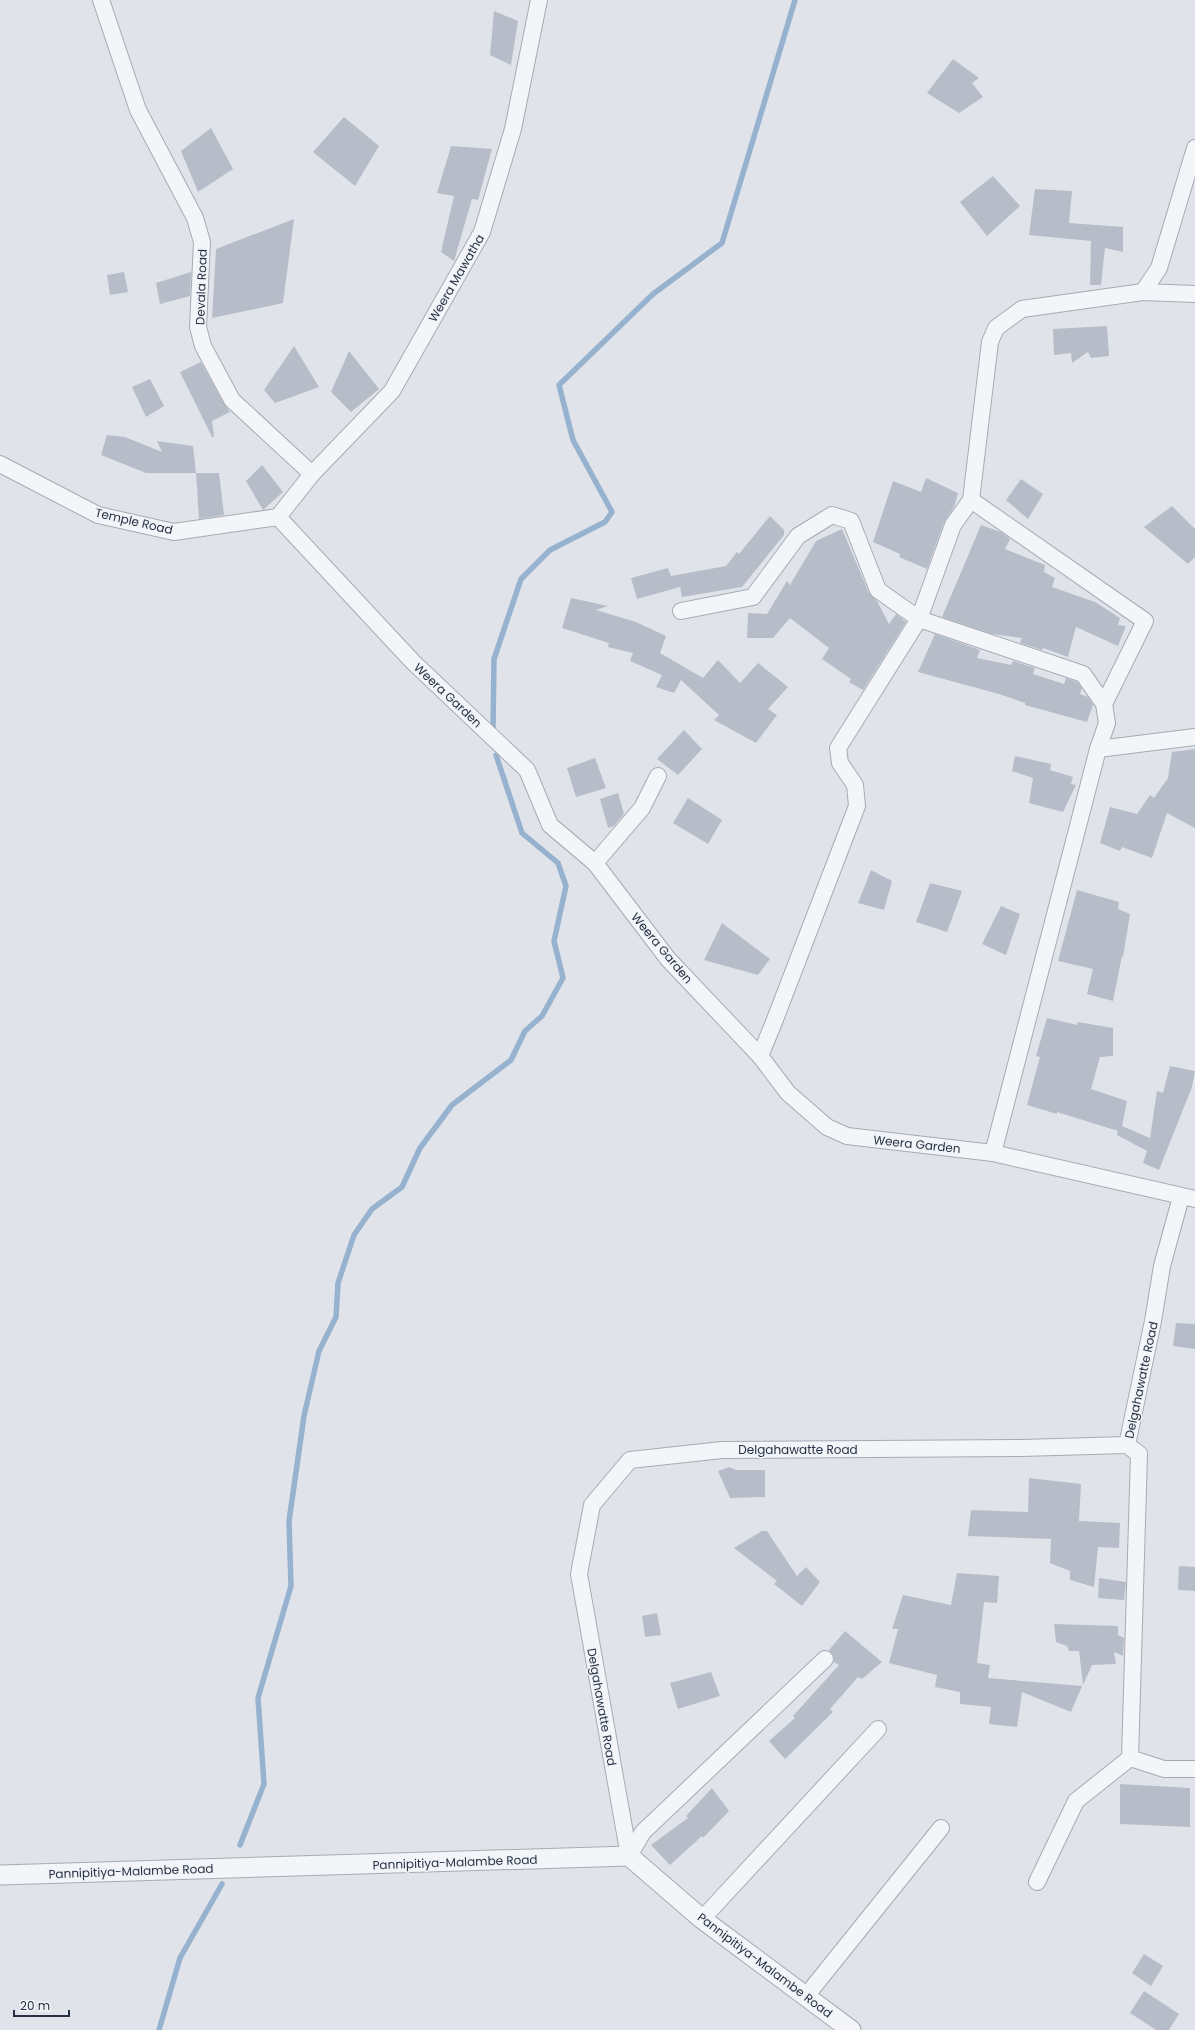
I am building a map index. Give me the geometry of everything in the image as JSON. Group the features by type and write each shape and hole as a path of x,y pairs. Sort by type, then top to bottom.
{"street":[{"name":"Devala Road","path":"101,0 138,110 195,218 202,242 198,327 203,346 232,400 312,474"},
{"name":"Weera Mawatha","path":"312,474 392,391 482,232 513,129 539,0"},
{"path":"1143,292 1159,268 1195,148"},
{"path":"760,1056 857,806 855,785 840,762 838,748 919,619 953,526 971,500 990,342 996,328 1022,309 1143,292 1195,294"},
{"name":"Temple Road","path":"0,464 98,515 174,532 278,517"},
{"path":"278,517 312,474"},
{"path":"971,500 1145,621 1104,704"},
{"path":"681,611 752,597 798,536 832,515 851,521 878,590 919,619 1083,674 1104,704 1107,723 1098,749 994,1153"},
{"name":"Weera Garden","path":"278,517 413,662 527,770 550,825 595,862 668,960 760,1056 788,1093 827,1127 847,1136 994,1153 1159,1190 1188,1198"},
{"path":"1098,749 1195,737"},
{"path":"595,862 642,808 658,776"},
{"name":"Delgahawatte Road","path":"628,1856 579,1574 592,1505 630,1460 722,1450 1021,1448 1127,1445 1153,1321 1162,1266 1188,1198"},
{"path":"1037,1882 1076,1801 1130,1758 1140,1454 1127,1445"},
{"path":"628,1856 643,1832 825,1659"},
{"path":"702,1919 878,1729"},
{"path":"1130,1758 1164,1769 1195,1769"},
{"path":"806,1996 941,1828"},
{"name":"Pannipitiya-Malambe Road","path":"0,1875 628,1856 702,1919 851,2030"}],"building":[{"path":"494,11 518,21 511,65 490,55"},
{"path":"953,59 979,78 972,83 983,97 959,113 927,93"},
{"path":"344,117 379,146 355,186 313,152"},
{"path":"211,128 233,169 198,192 181,151"},
{"path":"451,146 492,149 478,200 472,199 454,261 441,252 454,196 437,193"},
{"path":"993,176 1020,206 987,236 960,202"},
{"path":"1035,189 1072,191 1069,223 1123,227 1123,252 1105,248 1101,285 1090,285 1091,241 1029,235"},
{"path":"294,219 283,303 212,318 216,249"},
{"path":"124,272 128,292 110,295 107,275"},
{"path":"191,272 190,296 160,304 156,283"},
{"path":"1107,326 1109,356 1091,358 1088,352 1072,363 1071,353 1054,355 1053,329"},
{"path":"294,346 319,387 275,403 264,390"},
{"path":"349,351 379,389 351,412 331,392"},
{"path":"201,362 230,412 212,421 214,437 212,437 180,372"},
{"path":"150,379 164,406 146,417 132,387"},
{"path":"107,435 125,437 162,452 157,441 193,446 196,473 146,473 101,455"},
{"path":"262,465 283,492 263,510 246,481"},
{"path":"196,473 219,473 224,515 199,519"},
{"path":"926,478 958,493 954,507 944,522 927,569 899,557 900,554 873,542 893,481 921,492"},
{"path":"1021,479 1043,494 1028,519 1006,500"},
{"path":"1172,506 1195,529 1195,557 1188,564 1144,527"},
{"path":"770,516 784,530 784,535 742,587 682,597 680,587 637,599 631,578 668,568 671,576 726,566 737,552 739,554"},
{"path":"981,525 1001,532 1010,539 1005,549 1045,565 1044,572 1055,578 1052,587 1095,602 1120,618 1118,625 1126,626 1118,646 1076,627 1068,657 1043,648 1042,650 1020,643 1022,638 992,634 942,617"},
{"path":"842,529 869,593 877,601 889,624 896,614 906,622 863,690 849,682 851,679 822,659 829,648 790,618 773,638 747,638 748,613 767,614 787,581 790,585 816,541"},
{"path":"571,598 608,606 596,610 636,622 666,636 660,653 703,678 718,660 740,683 758,663 788,687 768,709 777,715 756,743 714,720 719,715 681,680 674,693 656,687 662,675 630,661 633,653 608,647 609,643 562,628"},
{"path":"935,634 980,650 977,658 1011,665 1013,661 1035,668 1033,674 1064,684 1066,678 1077,682 1082,688 1080,694 1088,697 1093,705 1087,722 1025,705 1025,703 999,694 918,672"},
{"path":"684,730 702,749 678,775 657,759"},
{"path":"1195,749 1195,828 1167,813 1152,858 1122,847 1120,851 1100,843 1110,807 1137,814 1150,795 1154,798 1168,778 1172,752"},
{"path":"1015,756 1051,764 1050,770 1073,777 1071,784 1076,785 1063,812 1029,803 1033,778 1012,771"},
{"path":"595,758 606,788 576,797 567,768"},
{"path":"618,793 624,814 614,826 608,828 600,799"},
{"path":"688,798 722,820 708,844 673,823"},
{"path":"871,870 892,881 884,910 858,903"},
{"path":"930,883 962,891 947,932 916,922"},
{"path":"1077,890 1119,902 1118,909 1130,914 1123,957 1122,956 1113,1001 1087,994 1093,969 1058,961"},
{"path":"1001,906 1020,914 1006,955 982,944"},
{"path":"722,923 770,959 758,975 704,960"},
{"path":"1047,1018 1077,1025 1078,1022 1113,1028 1113,1056 1100,1057 1091,1089 1127,1101 1122,1126 1150,1138 1157,1091 1163,1093 1170,1066 1195,1071 1192,1087 1159,1170 1143,1163 1147,1151 1117,1135 1118,1131 1057,1112 1057,1114 1027,1105 1040,1057 1036,1056"},
{"path":"1176,1323 1195,1324 1195,1349 1173,1346"},
{"path":"729,1467 736,1470 765,1470 765,1497 730,1498 718,1471"},
{"path":"1029,1478 1081,1484 1079,1521 1120,1523 1119,1548 1098,1547 1094,1587 1070,1580 1070,1571 1050,1563 1051,1539 968,1536 971,1510 1028,1512"},
{"path":"762,1531 767,1531 797,1576 806,1567 820,1582 802,1606 774,1584 777,1581 734,1548"},
{"path":"1179,1566 1195,1567 1195,1591 1178,1590"},
{"path":"957,1573 999,1576 997,1603 984,1602 977,1663 990,1665 988,1678 1082,1686 1071,1712 1022,1692 1017,1727 989,1724 991,1707 960,1704 960,1692 935,1687 937,1675 889,1663 898,1629 892,1629 903,1595 951,1605"},
{"path":"1099,1578 1126,1582 1124,1600 1098,1598"},
{"path":"657,1613 661,1635 645,1637 642,1616"},
{"path":"1054,1624 1118,1626 1118,1635 1124,1638 1123,1656 1114,1652 1116,1664 1092,1665 1083,1685 1079,1651 1069,1651 1067,1646 1056,1642"},
{"path":"845,1631 882,1662 862,1679 858,1677 830,1709 833,1712 785,1759 769,1741 795,1718 793,1716 839,1665 834,1662 834,1656 829,1650"},
{"path":"711,1672 720,1696 678,1709 670,1683"},
{"path":"1120,1784 1190,1788 1190,1827 1120,1824"},
{"path":"712,1788 729,1811 703,1838 702,1836 670,1865 651,1845 688,1818 686,1816"},
{"path":"1144,1954 1163,1966 1151,1986 1132,1973"},
{"path":"1144,1991 1179,2014 1169,2030 1156,2030 1130,2013"}],"waterway":[{"path":"493,730 494,659 521,579 550,550 605,522 612,512 573,440 559,385 653,294 722,243 795,0"},
{"path":"240,1845 264,1784 258,1698 291,1586 289,1521 304,1416 319,1351 336,1317 338,1283 354,1235 372,1209 402,1187 420,1148 452,1105 511,1060 525,1031 542,1016 563,978 554,941 566,886 558,863 522,833 496,755"},
{"path":"159,2030 180,1958 222,1884"}]}
